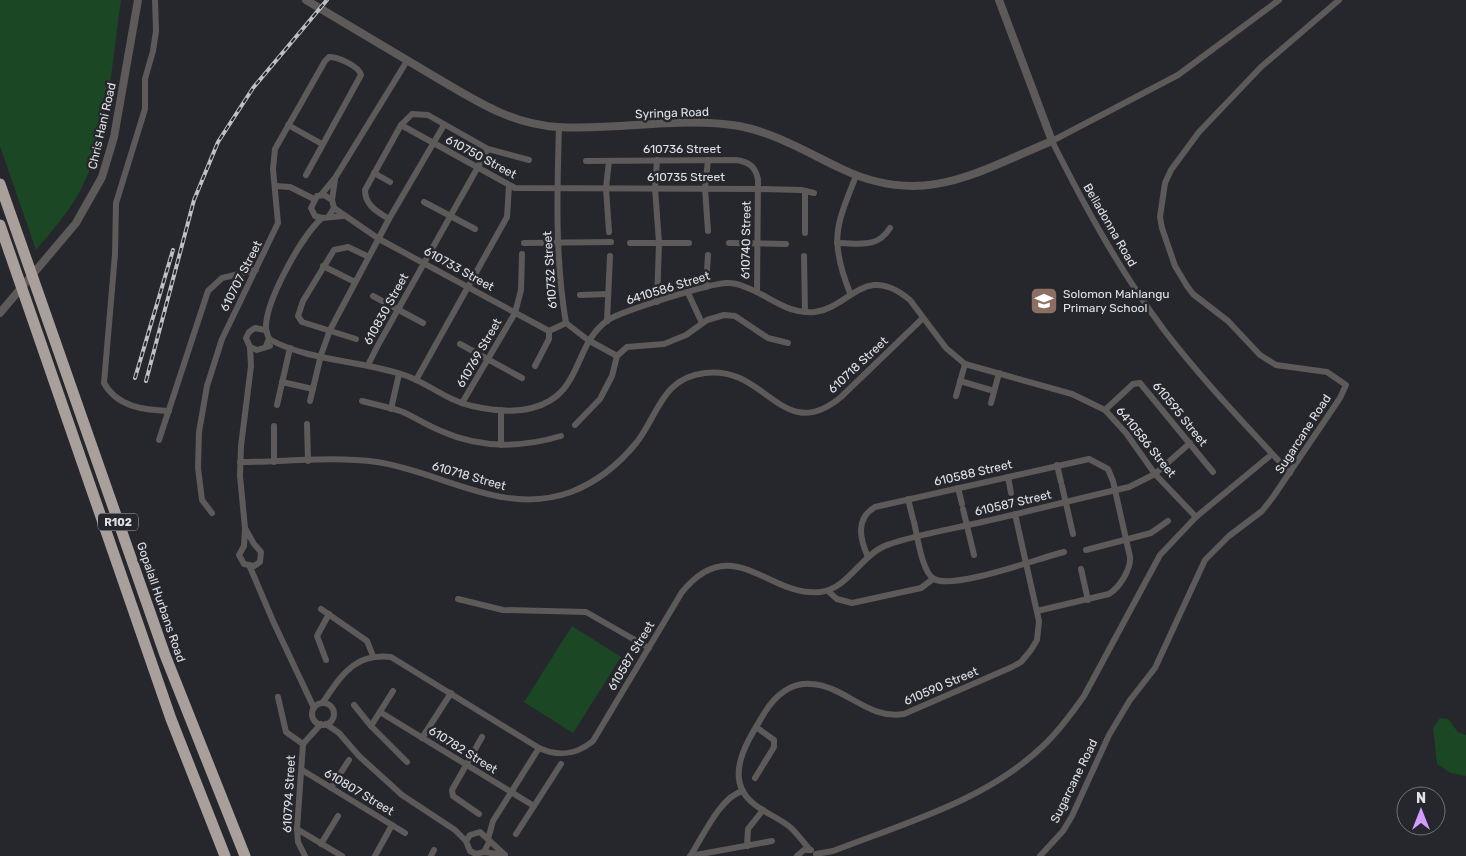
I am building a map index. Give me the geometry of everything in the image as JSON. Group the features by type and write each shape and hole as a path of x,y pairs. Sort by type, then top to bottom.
{"highway":[{"name":"Gopalall Hurbans Road","path":"0,184 165,655 245,856"},
{"name":"R102","path":"0,225 171,719 225,856"}],"street":[{"name":"Chris Hani Road","path":"0,313 76,223 102,177 114,137 138,0"},
{"path":"156,0 156,31 153,51 144,83 145,109 116,203 115,254 104,383 109,393 119,400 152,410 169,411"},
{"name":"Syringa Road","path":"306,0 408,62 499,113 532,124 559,127 702,123 738,126 777,138 856,176 876,182 907,187 942,184 960,179 1052,141"},
{"name":"Belladonna Road","path":"999,0 1052,141 1102,238 1139,295 1207,382 1290,473"},
{"path":"1052,141 1178,75 1279,0"},
{"name":"Sugarcane Road","path":"1040,856 1063,831 1072,816 1109,735 1130,700 1155,668 1205,560 1218,545 1262,511 1340,398 1346,385 1327,372 1285,367 1269,362 1228,321 1193,294 1181,276 1170,251 1162,228 1160,206 1165,183 1171,170 1199,132 1261,67 1340,0"},
{"name":"610707 Street","path":"212,513 202,500 199,484 198,456 202,411 207,386 222,339 278,222 273,159 288,125 325,61 329,57 335,57 358,69 361,75 322,144"},
{"path":"275,186 290,188 314,199 321,195 335,178 408,62"},
{"path":"389,219 372,208 367,201 365,190 408,116 416,113 428,115 488,149 530,160"},
{"path":"288,125 322,144 306,175"},
{"path":"310,401 321,355 330,330 389,219 444,125"},
{"name":"610750 Street","path":"401,126 509,186 557,188"},
{"name":"610732 Street","path":"559,127 557,188 560,291 566,323 588,340 618,356"},
{"name":"610830 Street","path":"368,366 488,149"},
{"path":"657,160 655,188 660,243 657,302"},
{"path":"708,160 705,188 708,231"},
{"name":"610736 Street","path":"586,161 736,160 750,164 756,171 758,189"},
{"path":"609,232 606,188 610,161"},
{"path":"374,173 390,182"},
{"path":"850,293 840,267 836,242 839,218 856,176"},
{"path":"309,230 334,208 332,200 335,178"},
{"path":"416,380 507,217 509,186"},
{"name":"610735 Street","path":"557,188 758,189 805,191 814,194"},
{"name":"610740 Street","path":"756,292 758,189"},
{"path":"805,191 805,233"},
{"path":"303,195 312,210 325,217 343,216"},
{"path":"321,195 332,200"},
{"path":"281,346 269,339 265,330 268,312 282,280 309,230 314,199"},
{"path":"424,202 475,229"},
{"name":"610733 Street","path":"334,208 379,239 550,331"},
{"path":"836,242 875,243 884,238 890,228"},
{"path":"524,242 611,242"},
{"path":"630,243 689,243"},
{"path":"729,243 786,244"},
{"path":"356,339 302,322 298,318 304,301 330,253 338,247 353,248 369,257"},
{"name":"610769 Street","path":"462,404 515,313 522,290 522,254"},
{"path":"706,287 708,255"},
{"path":"607,321 610,256"},
{"path":"804,256 805,312"},
{"path":"323,266 355,282"},
{"path":"159,440 208,290 222,278 256,270"},
{"name":"6410586 Street","path":"281,346 399,374 416,380 462,404 501,410 532,408 542,405 559,393 571,381 588,340 607,321 657,302 726,283 744,286 791,310 805,312 824,309 850,293 867,286 885,286 903,294 946,348 965,364 1072,394 1105,410 1155,474 1196,517"},
{"path":"688,293 702,323"},
{"path":"580,295 608,294"},
{"path":"373,296 423,323"},
{"path":"254,566 244,564 240,558 240,551 244,546 245,528 240,462 243,417 251,366 247,334 255,328 268,312"},
{"path":"575,425 600,399 612,376 618,356 622,350 632,346 652,346 677,339 702,323 718,316 730,315 758,333 788,343"},
{"name":"610718 Street","path":"240,462 378,462 497,497 530,500 548,499 589,484 618,462 637,441 661,399 674,385 686,378 708,372 734,375 745,379 786,408 800,413 817,412 831,406 923,318"},
{"path":"535,366 549,339 550,331 566,323"},
{"path":"255,328 265,330"},
{"path":"251,366 269,339"},
{"path":"460,344 522,378"},
{"path":"266,346 281,346"},
{"path":"250,347 260,350"},
{"path":"277,406 290,348"},
{"path":"956,396 965,364"},
{"path":"991,403 999,373"},
{"path":"391,409 399,374"},
{"path":"960,381 994,391"},
{"path":"282,382 313,389"},
{"name":"610595 Street","path":"1105,410 1133,384 1140,383 1213,472"},
{"path":"362,401 402,412 440,431 476,442 501,445 532,443 560,436"},
{"path":"501,410 501,445"},
{"path":"307,424 308,461"},
{"path":"274,426 274,462"},
{"name":"610587 Street","path":"373,656 391,657 400,661 539,748 548,752 565,754 585,748 593,741 682,592 692,581 705,572 721,567 737,567 753,570 795,590 808,593 828,591 844,580 868,556 884,546 1141,483 1155,474 1190,443"},
{"path":"689,856 724,802 736,792 743,790 754,804 783,822 817,855 834,851 933,812 976,792 1004,776 1043,746 1084,696 1160,555 1196,517 1272,454"},
{"name":"610588 Street","path":"868,556 860,533 863,520 875,507 1086,458 1095,461 1108,469 1115,490 1131,561 1112,592 1088,600 1037,612"},
{"name":"610587 Street","path":"1057,465 1066,502"},
{"path":"1008,476 1011,493"},
{"name":"610587 Street","path":"958,488 966,526"},
{"path":"908,499 924,566 933,579 950,582 961,580 1064,552"},
{"path":"1066,502 1073,534"},
{"name":"610590 Street","path":"743,790 739,777 740,760 756,727 775,699 786,690 803,684 829,688 883,715 904,714 1021,662 1036,640 1040,628 1015,514"},
{"path":"1086,550 1151,533 1168,521"},
{"path":"966,526 974,555"},
{"path":"245,528 254,544 260,548 262,555 254,566"},
{"path":"244,546 254,544"},
{"path":"254,566 273,622 308,692 319,704 330,705 334,710 334,718 339,733"},
{"path":"1081,569 1088,600"},
{"path":"828,591 838,599 852,603 921,588 933,579"},
{"path":"458,599 503,610 586,612 649,648"},
{"path":"310,734 319,704 352,665 373,656 367,640 321,610"},
{"path":"326,660 317,636 329,614"},
{"path":"330,705 332,690"},
{"path":"371,726 393,691"},
{"path":"422,738 451,693"},
{"path":"278,698 286,732 303,744"},
{"path":"354,705 371,726 407,762"},
{"name":"610782 Street","path":"380,712 534,806"},
{"path":"310,734 334,718"},
{"path":"314,720 339,733 359,756 402,795 455,830 476,855 484,852 506,856"},
{"path":"755,778 774,746 774,740 756,727"},
{"name":"610794 Street","path":"304,856 298,842 297,829 303,744 310,734"},
{"path":"479,814 452,794 465,764 482,737"},
{"path":"484,852 489,841 493,821 539,748"},
{"path":"332,788 349,760"},
{"path":"516,834 561,764"},
{"name":"610807 Street","path":"302,770 405,833"},
{"path":"747,846 748,828 763,810"},
{"path":"321,844 338,816"},
{"path":"466,856 467,845 476,832 493,821"},
{"path":"375,856 392,825"},
{"path":"297,829 342,856"},
{"path":"455,830 476,832 506,856"},
{"path":"797,836 798,855 810,850"},
{"path":"689,856 772,841"},
{"path":"828,856 834,851"}],"green space":[{"path":"0,0 121,0 107,100 96,151 78,195 36,250 0,146"},
{"path":"572,626 621,657 573,733 524,702"},
{"path":"1440,718 1448,719 1458,732 1466,735 1466,776 1451,773 1437,764 1433,728"}],"railway":[{"path":"146,381 194,200 218,142 253,88 327,0"},
{"path":"135,378 173,250"}],"place":[{"name":"Solomon Mahlangu Primary School","path":"1044,301"}]}
